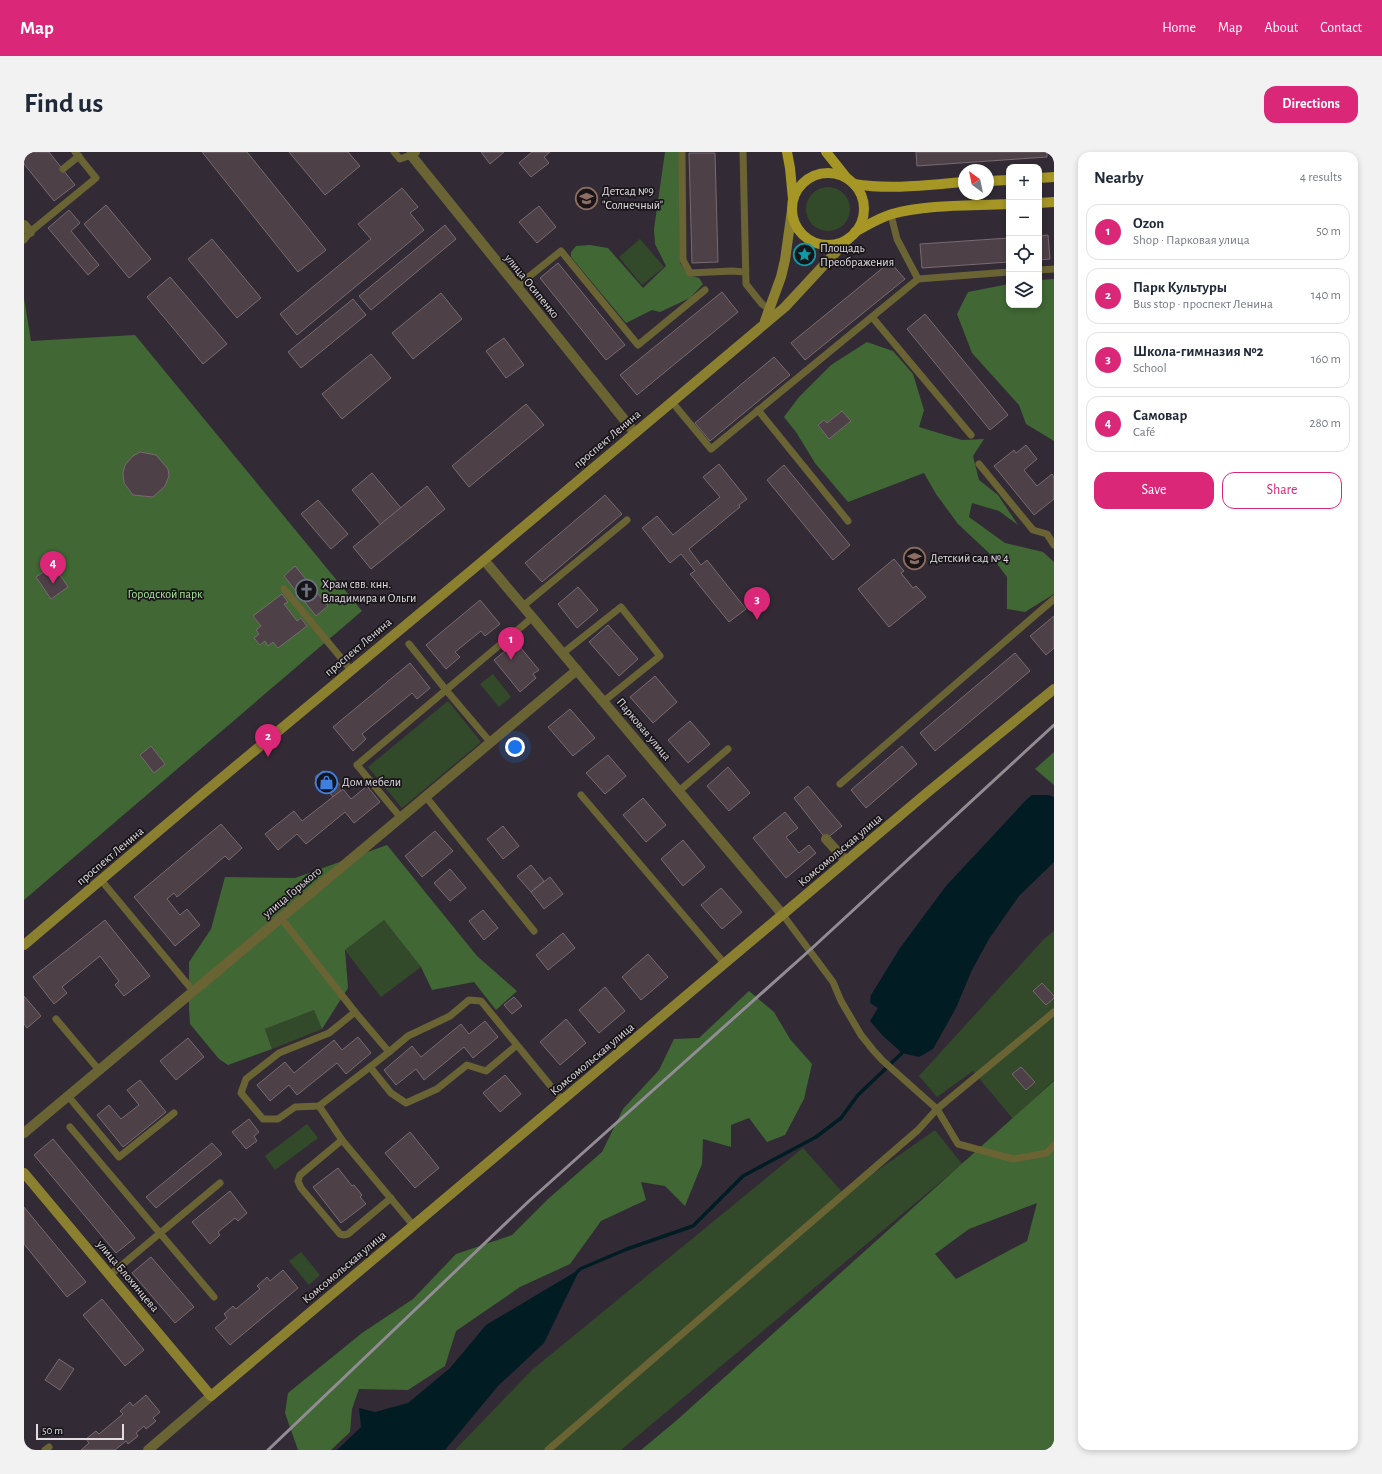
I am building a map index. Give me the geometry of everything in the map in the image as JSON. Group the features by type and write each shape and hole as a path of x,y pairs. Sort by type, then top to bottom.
{"main road":[{"name":"проспект Ленина","path":"787,152 790,168 792,205"},
{"path":"826,152 851,182 862,199 864,208 863,216 852,235 833,244 816,243 802,233 796,226 793,218 792,205 796,193 801,186 814,175 831,173 840,175 851,182 874,187 894,188 958,183"},
{"path":"1042,178 1054,177"},
{"path":"994,181 1006,180"},
{"path":"1042,203 1054,202"},
{"name":"проспект Ленина","path":"852,235 875,221 891,215 919,209 1006,204"}],"street":[{"name":"улица Осипенко","path":"413,154 516,287 635,432"},
{"name":"проспект Ленина","path":"764,323 779,284 785,260 792,205"},
{"name":"проспект Ленина","path":"24,945 350,670 484,560 764,323 785,307 852,235"},
{"name":"Парковая улица","path":"484,560 783,915"},
{"name":"улица Горького","path":"24,1133 577,670"},
{"name":"Комсомольская улица","path":"148,1450 846,861 1054,689"},
{"path":"826,839 846,861"},
{"name":"улица Блохинцева","path":"24,1173 211,1396"}],"lane":[{"path":"394,152 400,159 413,154"},
{"path":"682,152 683,260 690,272 745,272"},
{"path":"743,152 746,284 762,304 770,310"},
{"path":"26,232 96,178 77,154 63,169"},
{"path":"891,215 896,240 918,279"},
{"path":"516,287 561,251 638,345 705,290"},
{"path":"1042,270 1054,269"},
{"path":"672,402 712,449 918,279 1006,272"},
{"path":"872,317 970,435"},
{"path":"758,410 848,521"},
{"path":"979,464 1033,530 1047,534 1054,545"},
{"path":"524,606 627,520"},
{"path":"284,588 350,670"},
{"path":"840,784 1054,599"},
{"path":"563,653 621,607 660,656 604,701"},
{"path":"401,818 357,765 533,617"},
{"path":"409,644 491,743"},
{"path":"679,790 728,749"},
{"path":"581,795 725,964"},
{"path":"426,797 534,931"},
{"path":"101,880 194,992"},
{"path":"783,915 833,982 841,1001 861,1035 882,1060 937,1109 958,1144 1013,1159 1047,1152 1054,1145"},
{"path":"281,918 355,1012 389,1052"},
{"path":"355,1012 329,1033 279,1053 246,1079 241,1093 263,1119 278,1119 295,1107 319,1106 408,1036 450,1016 469,1000 481,1001 563,1101"},
{"path":"548,1450 918,1130 937,1109 1054,1012"},
{"path":"56,1019 99,1070"},
{"path":"370,1067 390,1093 406,1103 438,1089 467,1065 486,1071 517,1045"},
{"path":"68,1096 119,1157 174,1113"},
{"path":"319,1106 342,1140 413,1225"},
{"path":"70,1127 214,1297"},
{"path":"342,1140 300,1175 298,1181 301,1188 340,1234 344,1235 348,1234 391,1198"},
{"path":"110,1275 220,1183"}],"green space":[{"path":"665,152 679,152 680,263 688,275 699,278 703,284 690,298 660,312 652,310 626,323 571,257 571,252 576,246 590,245 608,248 643,288 666,266 655,244 654,229"},
{"path":"824,187 832,187 844,193 850,205 850,213 844,225 832,231 824,231 812,225 806,213 806,205 812,193"},
{"path":"640,239 664,267 642,285 619,257"},
{"path":"1054,279 1054,441 1026,424 1019,405 972,353 957,314 968,292 1006,285 1006,308 1042,308 1042,280"},
{"name":"Городской парк","path":"24,298 31,341 135,335 362,611 24,900"},
{"path":"867,342 893,351 913,374 924,410 919,427 962,440 984,439 973,456 979,480 998,495 1018,525 999,511 972,503 969,517 1005,543 1043,552 1054,562 1054,594 1025,612 1007,609 1007,577 989,553 958,524 936,494 924,473 848,502 815,463 796,432 784,417 799,397 831,365"},
{"path":"493,674 511,697 499,707 480,684"},
{"path":"448,701 481,742 402,808 368,767"},
{"path":"1054,752 1054,785 1035,769"},
{"path":"387,845 477,956 517,991 496,1010 474,982 432,990 421,967 384,920 345,950 348,988 322,1029 314,1010 265,1029 272,1049 228,1065 219,1059 190,1024 189,962 211,929 225,877 295,878"},
{"path":"384,920 421,967 381,997 345,950"},
{"path":"1054,931 1054,1080 1013,1119 973,1071 937,1097 919,1076 1044,939"},
{"path":"749,991 774,1012 790,1039 812,1064 804,1099 785,1135 767,1142 749,1118 731,1125 731,1147 703,1139 702,1164 685,1206 665,1186 641,1182 646,1200 601,1221 570,1264 520,1287 456,1331 445,1366 408,1390 359,1389 352,1409 350,1432 331,1450 298,1450 285,1413 288,1393 362,1333 413,1299 456,1254 512,1235 548,1199 602,1152 623,1109 659,1070 674,1039 699,1038"},
{"path":"314,1010 322,1029 272,1049 265,1029"},
{"path":"1054,1081 1054,1450 641,1450 677,1420","holes":["1037,1203 1027,1241 956,1279 935,1254 969,1229"]},
{"path":"307,1124 318,1138 275,1170 265,1156"},
{"path":"935,1130 962,1164 621,1450 455,1450 532,1370 803,1148 844,1194"},
{"path":"301,1252 320,1275 309,1285 289,1261"}],"water":[{"path":"1032,795 1048,795 1054,797 1054,862 1019,896 989,939 971,972 956,1008 933,1049 919,1057 902,1053 882,1035 870,1021 878,1008 870,1003 871,995 900,948 946,886"},
{"path":"580,1269 544,1343 498,1386 445,1450 337,1450 361,1427 359,1408 375,1412 408,1403 450,1368 486,1325"}],"building":[{"path":"24,152 49,152 75,185 54,201 24,164"},
{"path":"202,152 247,152 326,250 298,272"},
{"path":"289,152 348,152 360,166 325,195"},
{"path":"481,152 504,152 490,164"},
{"path":"532,152 550,152 544,157 549,163 531,177 519,163"},
{"path":"916,152 1047,152 1047,157 917,166"},
{"path":"689,153 715,153 718,262 692,263"},
{"path":"402,188 418,207 410,213 424,230 297,335 280,314 371,239 358,224"},
{"path":"106,205 151,259 129,278 84,224"},
{"path":"539,206 556,227 537,243 519,222"},
{"path":"69,210 80,223 71,231 99,265 88,275 48,228"},
{"path":"445,225 456,239 371,310 359,296"},
{"path":"1048,235 1050,259 1042,260 1042,236"},
{"path":"1006,238 1006,262 922,268 920,244"},
{"path":"212,239 261,298 237,318 188,259"},
{"path":"890,262 905,279 805,360 791,343"},
{"path":"558,263 625,345 606,360 540,278"},
{"path":"170,277 227,344 203,364 147,297"},
{"path":"722,292 738,312 637,395 620,375"},
{"path":"441,293 462,319 413,359 392,333"},
{"path":"353,299 366,315 301,368 288,352"},
{"path":"925,314 1008,415 990,430 907,329"},
{"path":"504,338 524,365 506,378 486,351"},
{"path":"371,354 391,378 342,419 322,394"},
{"path":"774,357 790,375 710,441 695,423"},
{"path":"526,404 544,425 469,487 452,466"},
{"path":"842,411 851,421 829,439 818,425 824,420 827,423"},
{"path":"1026,445 1037,459 1024,470 1037,486 1052,474 1054,477 1054,499 1034,515 994,466 1014,450 1016,453"},
{"path":"140,452 156,455 168,469 169,476 165,486 153,497 133,495 124,483 123,473 125,465 133,456"},
{"path":"719,464 747,499 739,505 740,507 689,549 701,565 707,560 746,609 729,622 690,574 695,571 681,554 670,563 642,528 657,516 673,535 720,497 703,477"},
{"path":"784,465 850,545 833,560 767,480"},
{"path":"372,473 401,508 381,525 352,490"},
{"path":"427,486 445,509 371,569 353,547"},
{"path":"605,495 622,514 542,582 525,563"},
{"path":"318,500 348,534 331,549 301,514"},
{"path":"894,559 904,571 901,573 913,588 916,586 926,597 889,627 858,589"},
{"name":"Храм свв. кнн. Владимира и Ольги","path":"295,566 328,606 316,616 284,576"},
{"path":"45,571 52,581 60,575 68,587 51,599 36,577"},
{"path":"578,587 598,610 577,628 558,604"},
{"path":"282,594 288,602 284,604 297,621 301,618 307,626 278,648 273,642 268,646 265,641 260,645 254,638 259,634 256,630 261,626 253,616"},
{"path":"480,600 500,624 485,636 481,631 455,652 460,657 446,669 426,645"},
{"path":"1054,616 1054,648 1046,655 1030,636"},
{"path":"608,625 638,659 619,676 589,642"},
{"path":"516,642 539,670 533,674 536,678 520,692 494,660"},
{"path":"1015,653 1030,671 935,751 920,733"},
{"path":"410,663 430,688 417,699 412,693 362,734 366,739 353,751 333,727"},
{"path":"655,676 677,702 653,723 630,697"},
{"path":"570,709 595,738 573,756 548,727"},
{"path":"690,721 710,744 688,763 668,740"},
{"path":"151,746 165,764 154,773 140,755"},
{"path":"902,746 917,764 866,808 851,790"},
{"path":"608,755 626,776 605,794 586,773"},
{"path":"728,767 750,793 729,811 707,786"},
{"name":"Дом мебели","path":"323,771 331,773 343,789 333,797 329,792 320,791 315,784 316,776"},
{"path":"367,786 380,802 354,823 345,812 306,844 297,834 278,850 265,834 294,811 302,821 343,789 351,799"},
{"path":"808,786 842,826 826,839 794,798"},
{"path":"643,798 666,825 646,842 623,815"},
{"path":"785,812 798,828 786,837 799,853 809,845 816,853 786,878 753,838"},
{"path":"221,824 242,848 229,860 225,856 177,897 174,893 167,899 180,915 187,909 200,925 175,946 134,897"},
{"path":"503,826 519,846 503,859 487,839"},
{"path":"435,831 453,851 422,877 405,856"},
{"path":"683,840 705,867 683,886 661,859"},
{"path":"531,865 544,881 531,892 517,876"},
{"path":"450,869 466,888 450,901 434,883"},
{"path":"550,877 563,894 544,909 531,892"},
{"path":"721,888 742,912 722,929 701,905"},
{"path":"483,910 498,928 484,940 469,921"},
{"path":"105,920 150,976 124,996 115,985 119,981 100,956 62,987 67,993 54,1004 33,977"},
{"path":"563,933 575,948 548,970 536,955"},
{"path":"648,954 668,977 641,1000 622,977"},
{"path":"1042,983 1054,996 1054,998 1046,1005 1033,991"},
{"path":"605,987 625,1011 599,1033 579,1010"},
{"path":"24,996 41,1016 27,1028 24,1024"},
{"path":"514,997 522,1006 512,1014 504,1005"},
{"path":"566,1019 586,1043 560,1065 540,1042"},
{"path":"485,1021 498,1037 473,1058 464,1047 424,1080 416,1069 396,1085 384,1070 412,1046 421,1057 461,1024 469,1034"},
{"path":"358,1037 371,1053 346,1074 337,1063 297,1095 289,1085 270,1101 257,1085 285,1062 294,1073 334,1040 342,1050"},
{"path":"188,1038 204,1057 176,1080 160,1061"},
{"path":"1021,1067 1035,1082 1026,1090 1012,1074"},
{"path":"505,1075 521,1094 500,1112 483,1093"},
{"path":"140,1080 166,1112 123,1147 97,1115 109,1105 121,1119 139,1105 127,1090"},
{"path":"249,1119 259,1132 254,1136 257,1141 246,1149 232,1132"},
{"path":"410,1132 439,1168 415,1188 385,1153"},
{"path":"53,1139 135,1238 116,1253 34,1155"},
{"path":"212,1143 222,1154 156,1208 146,1197"},
{"path":"338,1168 352,1186 354,1185 362,1195 360,1197 366,1204 341,1223 313,1187"},
{"path":"230,1191 247,1213 238,1221 235,1218 218,1232 220,1235 210,1244 192,1222"},
{"path":"24,1207 86,1282 67,1297 24,1244"},
{"path":"151,1257 194,1307 175,1323 132,1273"},
{"path":"283,1270 298,1288 230,1345 215,1328 227,1318 224,1314 233,1306 236,1309 260,1289 257,1286 267,1277 270,1281"},
{"path":"102,1299 144,1350 125,1366 83,1315"},
{"path":"59,1359 74,1369 60,1390 45,1380"},
{"path":"146,1395 160,1412 153,1418 156,1421 146,1429 144,1426 136,1433 138,1436 128,1444 126,1441 115,1450 81,1450 89,1443 86,1439 96,1431 99,1434 123,1414 120,1411 130,1402 133,1406"}],"waterway":[{"path":"577,1272 580,1269 627,1249 693,1226 743,1176 816,1137 841,1118 858,1095 902,1053 904,1049"}],"railway":[{"path":"268,1450 529,1201 810,950 1054,725"}],"place":[{"name":"Детсад №9 \"Солнечный\"","path":"587,198"},
{"name":"Площадь Преображения","path":"804,255"},
{"name":"Детский сад № 4","path":"914,558"},
{"name":"Самовар","path":"53,584"},
{"name":"Храм свв. кнн. Владимира и Ольги","path":"306,591"},
{"name":"Школа-гимназия №2","path":"757,620"},
{"name":"Ozon","path":"511,660"},
{"name":"Парк Культуры","path":"268,757"},
{"name":"Дом мебели","path":"326,782"}]}
